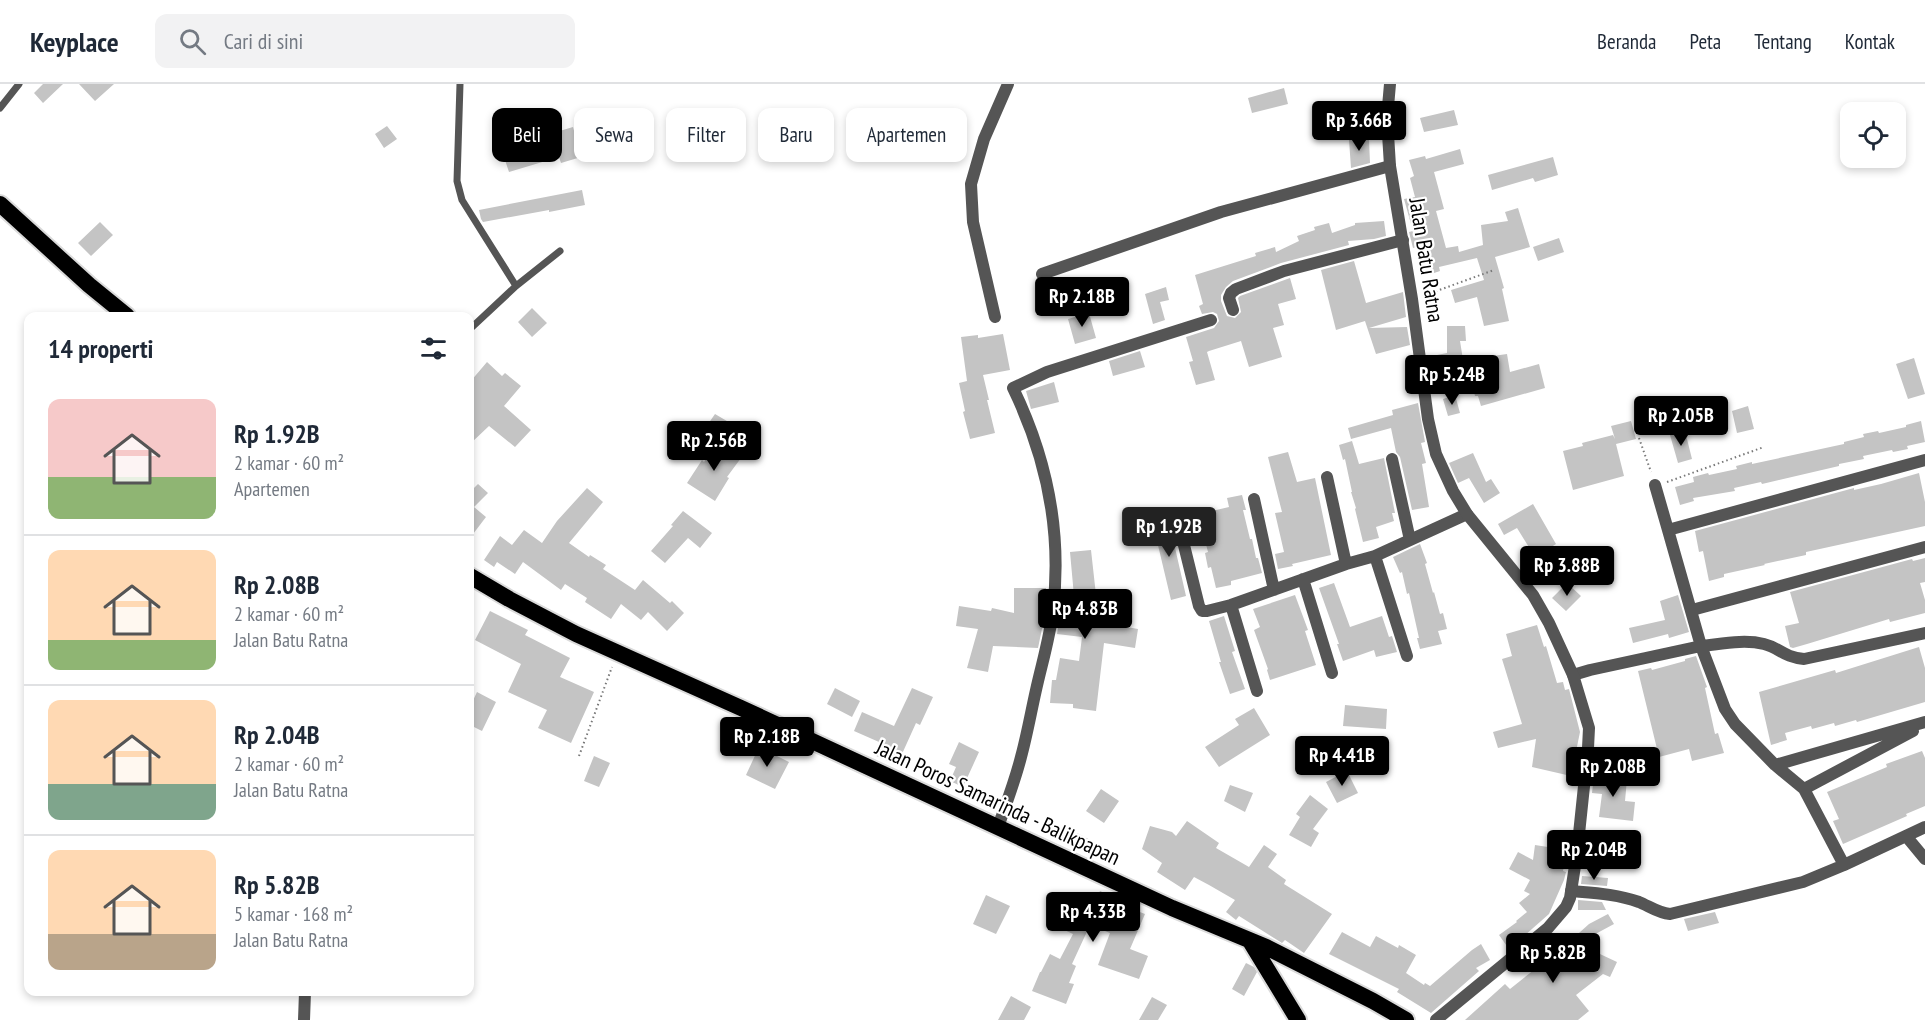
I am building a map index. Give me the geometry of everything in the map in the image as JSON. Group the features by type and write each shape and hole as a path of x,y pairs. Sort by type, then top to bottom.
{"highway":[{"path":"0,204 122,312"},
{"name":"Jalan Poros Samarinda - Balikpapan","path":"474,578 519,604 617,653 752,712 1172,908 1250,941 1373,1001 1406,1020"},
{"path":"1250,941 1298,1020"}],"street":[{"path":"995,318 973,222 971,184 984,139 1008,84"},
{"name":"Jalan Batu Ratna","path":"1390,84 1387,118 1390,166 1432,441 1440,464 1467,514 1533,595 1549,623 1573,675 1589,728 1571,891 1566,907 1548,928 1436,1020"},
{"path":"1042,274 1221,212 1390,166"},
{"path":"1233,310 1229,298 1231,292 1236,289 1284,272 1403,240"},
{"path":"998,826 1021,756 1048,643 1057,566 1052,511 1040,454 1028,418 1013,388 1047,372 1211,320"},
{"path":"1392,459 1410,540"},
{"path":"1668,530 1925,460"},
{"path":"1327,477 1346,564"},
{"path":"1655,485 1701,646 1725,709 1735,724 1775,765 1804,789 1844,865"},
{"path":"1254,499 1274,590"},
{"path":"1179,525 1199,606 1202,610 1207,611 1375,556 1467,514"},
{"path":"1692,610 1925,547"},
{"path":"1375,556 1407,656"},
{"path":"1303,579 1332,673"},
{"path":"1231,605 1257,691"},
{"path":"1573,675 1701,646 1751,642 1769,646 1791,657 1804,659 1925,633"},
{"path":"1775,765 1925,724"},
{"path":"1804,789 1925,724"},
{"path":"1571,891 1616,896 1639,902 1664,914 1670,914 1803,882 1925,827"},
{"path":"1906,836 1925,859"},
{"path":"303,1020 305,996"}],"lane":[{"path":"0,108 19,84"},
{"path":"460,84 457,181 462,201 516,286"},
{"path":"474,324 516,286 560,251"}],"path":[{"path":"1412,299 1494,270"},
{"path":"1639,438 1655,485 1764,447"},
{"path":"579,756 617,653"}],"building":[{"path":"43,84 63,84 43,103 34,93"},
{"path":"79,84 114,84 95,101"},
{"path":"1284,88 1288,104 1252,113 1248,98"},
{"path":"1454,110 1458,125 1424,132 1420,118"},
{"path":"387,126 397,139 384,148 375,134"},
{"path":"573,127 574,159 561,163 562,162 562,130"},
{"path":"1369,139 1370,163 1351,168 1349,140"},
{"path":"1460,149 1464,164 1434,172 1444,209 1436,211 1446,248 1458,246 1459,252 1483,245 1481,225 1508,221 1505,212 1518,208 1530,247 1495,257 1504,288 1502,289 1509,321 1484,326 1477,297 1455,303 1451,290 1484,280 1477,258 1439,267 1440,271 1428,275 1420,246 1413,248 1409,232 1413,231 1404,199 1415,197 1410,178 1414,176 1409,160 1425,156 1426,159"},
{"path":"1553,157 1558,175 1535,182 1533,178 1492,190 1488,175"},
{"path":"506,162 542,162 509,172"},
{"path":"582,190 585,205 483,222 481,219 479,210"},
{"path":"1384,221 1386,236 1348,241 1349,245 1281,263 1233,281 1226,287 1221,295 1221,301 1227,316 1235,318 1241,312 1238,298 1240,296 1290,278 1296,299 1278,304 1284,325 1273,328 1282,357 1249,367 1241,341 1209,351 1207,352 1215,380 1196,385 1189,362 1193,361 1186,337 1214,328 1219,321 1217,314 1213,312 1202,314 1199,306 1203,304 1195,275 1256,256 1255,253 1275,247 1276,252 1299,241 1297,236 1315,230 1314,227 1329,223 1332,233 1355,225 1355,223"},
{"path":"100,222 113,235 91,256 78,243"},
{"path":"1559,238 1564,252 1538,261 1533,247"},
{"path":"1354,261 1366,303 1403,292 1406,317 1369,328 1407,327 1410,345 1376,354 1365,321 1336,330 1321,270"},
{"path":"1166,287 1169,300 1160,302 1165,320 1153,324 1145,294"},
{"path":"532,308 547,323 532,337 518,322"},
{"path":"1089,313 1096,338 1075,344 1068,319"},
{"path":"1447,326 1465,326 1466,341 1460,341 1464,366 1439,369 1437,355 1447,353"},
{"path":"1003,334 1010,370 983,375 995,433 970,439 959,383 967,381 961,337 978,335 978,338"},
{"path":"1140,351 1145,367 1113,376 1109,361"},
{"path":"1507,354 1510,372 1539,364 1545,388 1481,406 1472,384 1496,377 1493,356"},
{"path":"1914,358 1925,394 1908,399 1896,364"},
{"path":"487,362 502,376 505,373 521,386 504,406 531,430 515,447 489,426 474,440 474,377"},
{"path":"1054,382 1059,402 1031,409 1026,391"},
{"path":"1455,395 1460,413 1448,416 1443,399"},
{"path":"1418,403 1425,442 1421,443 1426,463 1422,464 1429,507 1412,510 1391,428 1351,439 1348,428 1393,415 1392,410"},
{"path":"1748,406 1754,429 1737,433 1732,411"},
{"path":"715,414 732,424 724,438 706,427"},
{"path":"1631,421 1636,439 1616,444 1624,476 1573,490 1563,451 1583,446 1582,443 1613,435 1615,439 1611,426"},
{"path":"1921,421 1925,442 1907,446 1908,449 1863,456 1864,459 1839,464 1839,466 1762,484 1761,482 1734,488 1735,491 1693,498 1694,501 1680,505 1675,487 1694,482 1693,477 1737,469 1736,466 1752,462 1752,464 1844,444 1844,442 1864,437 1863,434 1906,427 1906,425"},
{"path":"1685,431 1692,459 1678,463 1670,435"},
{"path":"1352,441 1359,464 1384,458 1395,513 1392,513 1394,521 1376,527 1379,538 1363,542 1345,459 1343,460 1339,445"},
{"path":"718,442 741,458 727,477 729,478 715,501 687,483 702,460 704,462"},
{"path":"1288,452 1297,482 1315,478 1331,555 1278,569 1275,554 1284,552 1275,513 1282,512 1268,457"},
{"path":"1473,453 1486,482 1491,479 1500,493 1484,503 1469,478 1458,483 1449,463"},
{"path":"1919,473 1925,502 1925,526 1806,552 1806,555 1724,574 1724,577 1709,581 1703,551 1699,552 1695,531"},
{"path":"478,484 488,493 474,507 474,488"},
{"path":"587,488 603,502 569,543 589,557 590,555 606,565 603,569 635,590 643,580 670,603 672,601 684,613 667,631 648,612 641,620 621,604 611,619 585,602 587,598 565,584 561,590 523,562 515,574 497,562 494,567 484,560 500,536 512,545 524,530 542,543 557,521"},
{"path":"1242,495 1250,539 1252,539 1262,573 1231,581 1231,585 1216,588 1211,567 1208,568 1205,553 1208,552 1202,529 1199,530 1195,515 1229,507 1227,498"},
{"path":"1533,504 1556,544 1535,557 1517,528 1504,535 1498,524"},
{"path":"474,507 486,517 474,533"},
{"path":"683,511 712,533 700,548 688,538 665,563 651,551"},
{"path":"1168,517 1186,596 1171,600 1152,520"},
{"path":"1420,544 1427,563 1425,564 1433,593 1440,614 1443,613 1447,629 1438,631 1442,644 1420,649 1409,593 1407,594 1402,572 1400,573 1393,557"},
{"path":"1091,550 1099,622 1138,629 1135,648 1104,643 1096,711 1073,708 1073,704 1050,703 1052,680 1056,680 1060,658 1079,661 1082,637 1057,634 1062,606 1075,607 1070,552"},
{"path":"1925,558 1925,582 1920,583 1925,600 1925,613 1890,622 1889,619 1790,647 1785,626 1799,623 1790,592 1912,559 1913,561"},
{"path":"1334,583 1350,627 1382,616 1397,652 1376,657 1374,650 1343,661 1319,588"},
{"path":"1567,583 1581,596 1566,611 1552,598"},
{"path":"1014,588 1046,588 1044,619 1038,648 993,646 988,672 967,668 978,629 956,626 959,606 991,611 992,608 1014,613"},
{"path":"1295,595 1308,630 1305,631 1316,665 1270,680 1254,630 1260,627 1253,609"},
{"path":"1678,595 1689,632 1669,638 1668,634 1633,643 1629,628 1665,620 1660,601"},
{"path":"490,611 528,630 525,635 570,658 560,677 594,692 571,743 538,728 547,710 508,692 521,664 475,640"},
{"path":"1224,616 1235,651 1232,652 1245,689 1230,694 1209,621"},
{"path":"1537,625 1557,683 1563,682 1565,690 1569,689 1580,732 1571,776 1532,767 1536,739 1498,748 1493,732 1522,724 1502,659 1512,656 1506,634"},
{"path":"1919,647 1925,668 1925,702 1857,722 1856,720 1835,726 1834,723 1812,729 1811,726 1785,733 1787,740 1771,745 1759,692 1835,670 1836,673"},
{"path":"1696,656 1707,687 1705,688 1715,734 1718,733 1724,753 1692,761 1689,749 1659,757 1638,671 1651,668 1652,670"},
{"path":"835,688 860,701 852,717 827,704"},
{"path":"912,688 933,697 920,725 916,723 897,765 874,755 879,742 854,731 862,712 894,726"},
{"path":"477,692 496,702 482,731 474,727 474,698"},
{"path":"1345,705 1387,709 1386,729 1343,726"},
{"path":"1254,708 1270,735 1219,767 1205,747 1239,725 1235,719"},
{"path":"959,742 979,752 963,787 950,781 956,767 949,764"},
{"path":"759,747 789,762 775,789 746,775"},
{"path":"1922,751 1925,758 1925,806 1843,844 1833,821 1839,819 1827,792 1887,767 1886,764"},
{"path":"594,756 610,763 599,787 584,781"},
{"path":"1347,771 1358,793 1337,803 1326,782"},
{"path":"1594,775 1627,779 1625,801 1635,802 1633,821 1599,817 1602,794 1592,793"},
{"path":"1230,785 1253,793 1245,812 1224,801"},
{"path":"1101,789 1119,801 1104,823 1086,811"},
{"path":"1310,795 1328,809 1313,829 1319,833 1311,847 1289,835 1300,817 1296,814"},
{"path":"1187,821 1219,843 1216,848 1249,867 1264,845 1277,854 1268,867 1286,880 1284,884 1332,914 1304,953 1285,940 1282,943 1239,916 1236,920 1226,912 1235,900 1209,885 1194,877 1185,890 1157,872 1162,863 1142,849 1150,826 1172,832 1176,836"},
{"path":"1077,833 1096,843 1091,853 1071,843"},
{"path":"1535,845 1567,850 1563,871 1566,872 1564,880 1549,914 1509,949 1499,935 1527,912 1519,903 1530,894 1524,891 1530,880 1509,869 1518,852 1533,860"},
{"path":"1582,876 1608,878 1607,886 1581,884"},
{"path":"1100,891 1111,896 1109,900 1145,914 1130,949 1148,956 1139,979 1098,965 1110,933 1090,925 1072,964 1076,966 1069,983 1074,984 1066,1004 1032,991 1050,954 1060,959 1073,934 1058,927 1073,893 1094,902"},
{"path":"986,895 1010,906 996,934 973,924"},
{"path":"1578,900 1602,902 1606,910 1578,910"},
{"path":"1715,912 1719,923 1688,931 1684,919"},
{"path":"1608,914 1614,924 1588,938 1591,941 1585,947 1617,962 1610,977 1603,974 1576,995 1589,1011 1578,1020 1465,1020 1505,984 1510,989 1550,959 1589,924"},
{"path":"1342,932 1370,947 1376,936 1416,955 1406,973 1424,985 1425,983 1430,986 1481,944 1490,960 1476,968 1479,971 1431,1013 1397,992 1399,989 1329,954"},
{"path":"1246,963 1254,967 1257,972 1244,996 1232,989"},
{"path":"1011,996 1031,1007 1024,1020 998,1020"},
{"path":"1152,997 1167,1005 1158,1020 1139,1020"}]}
